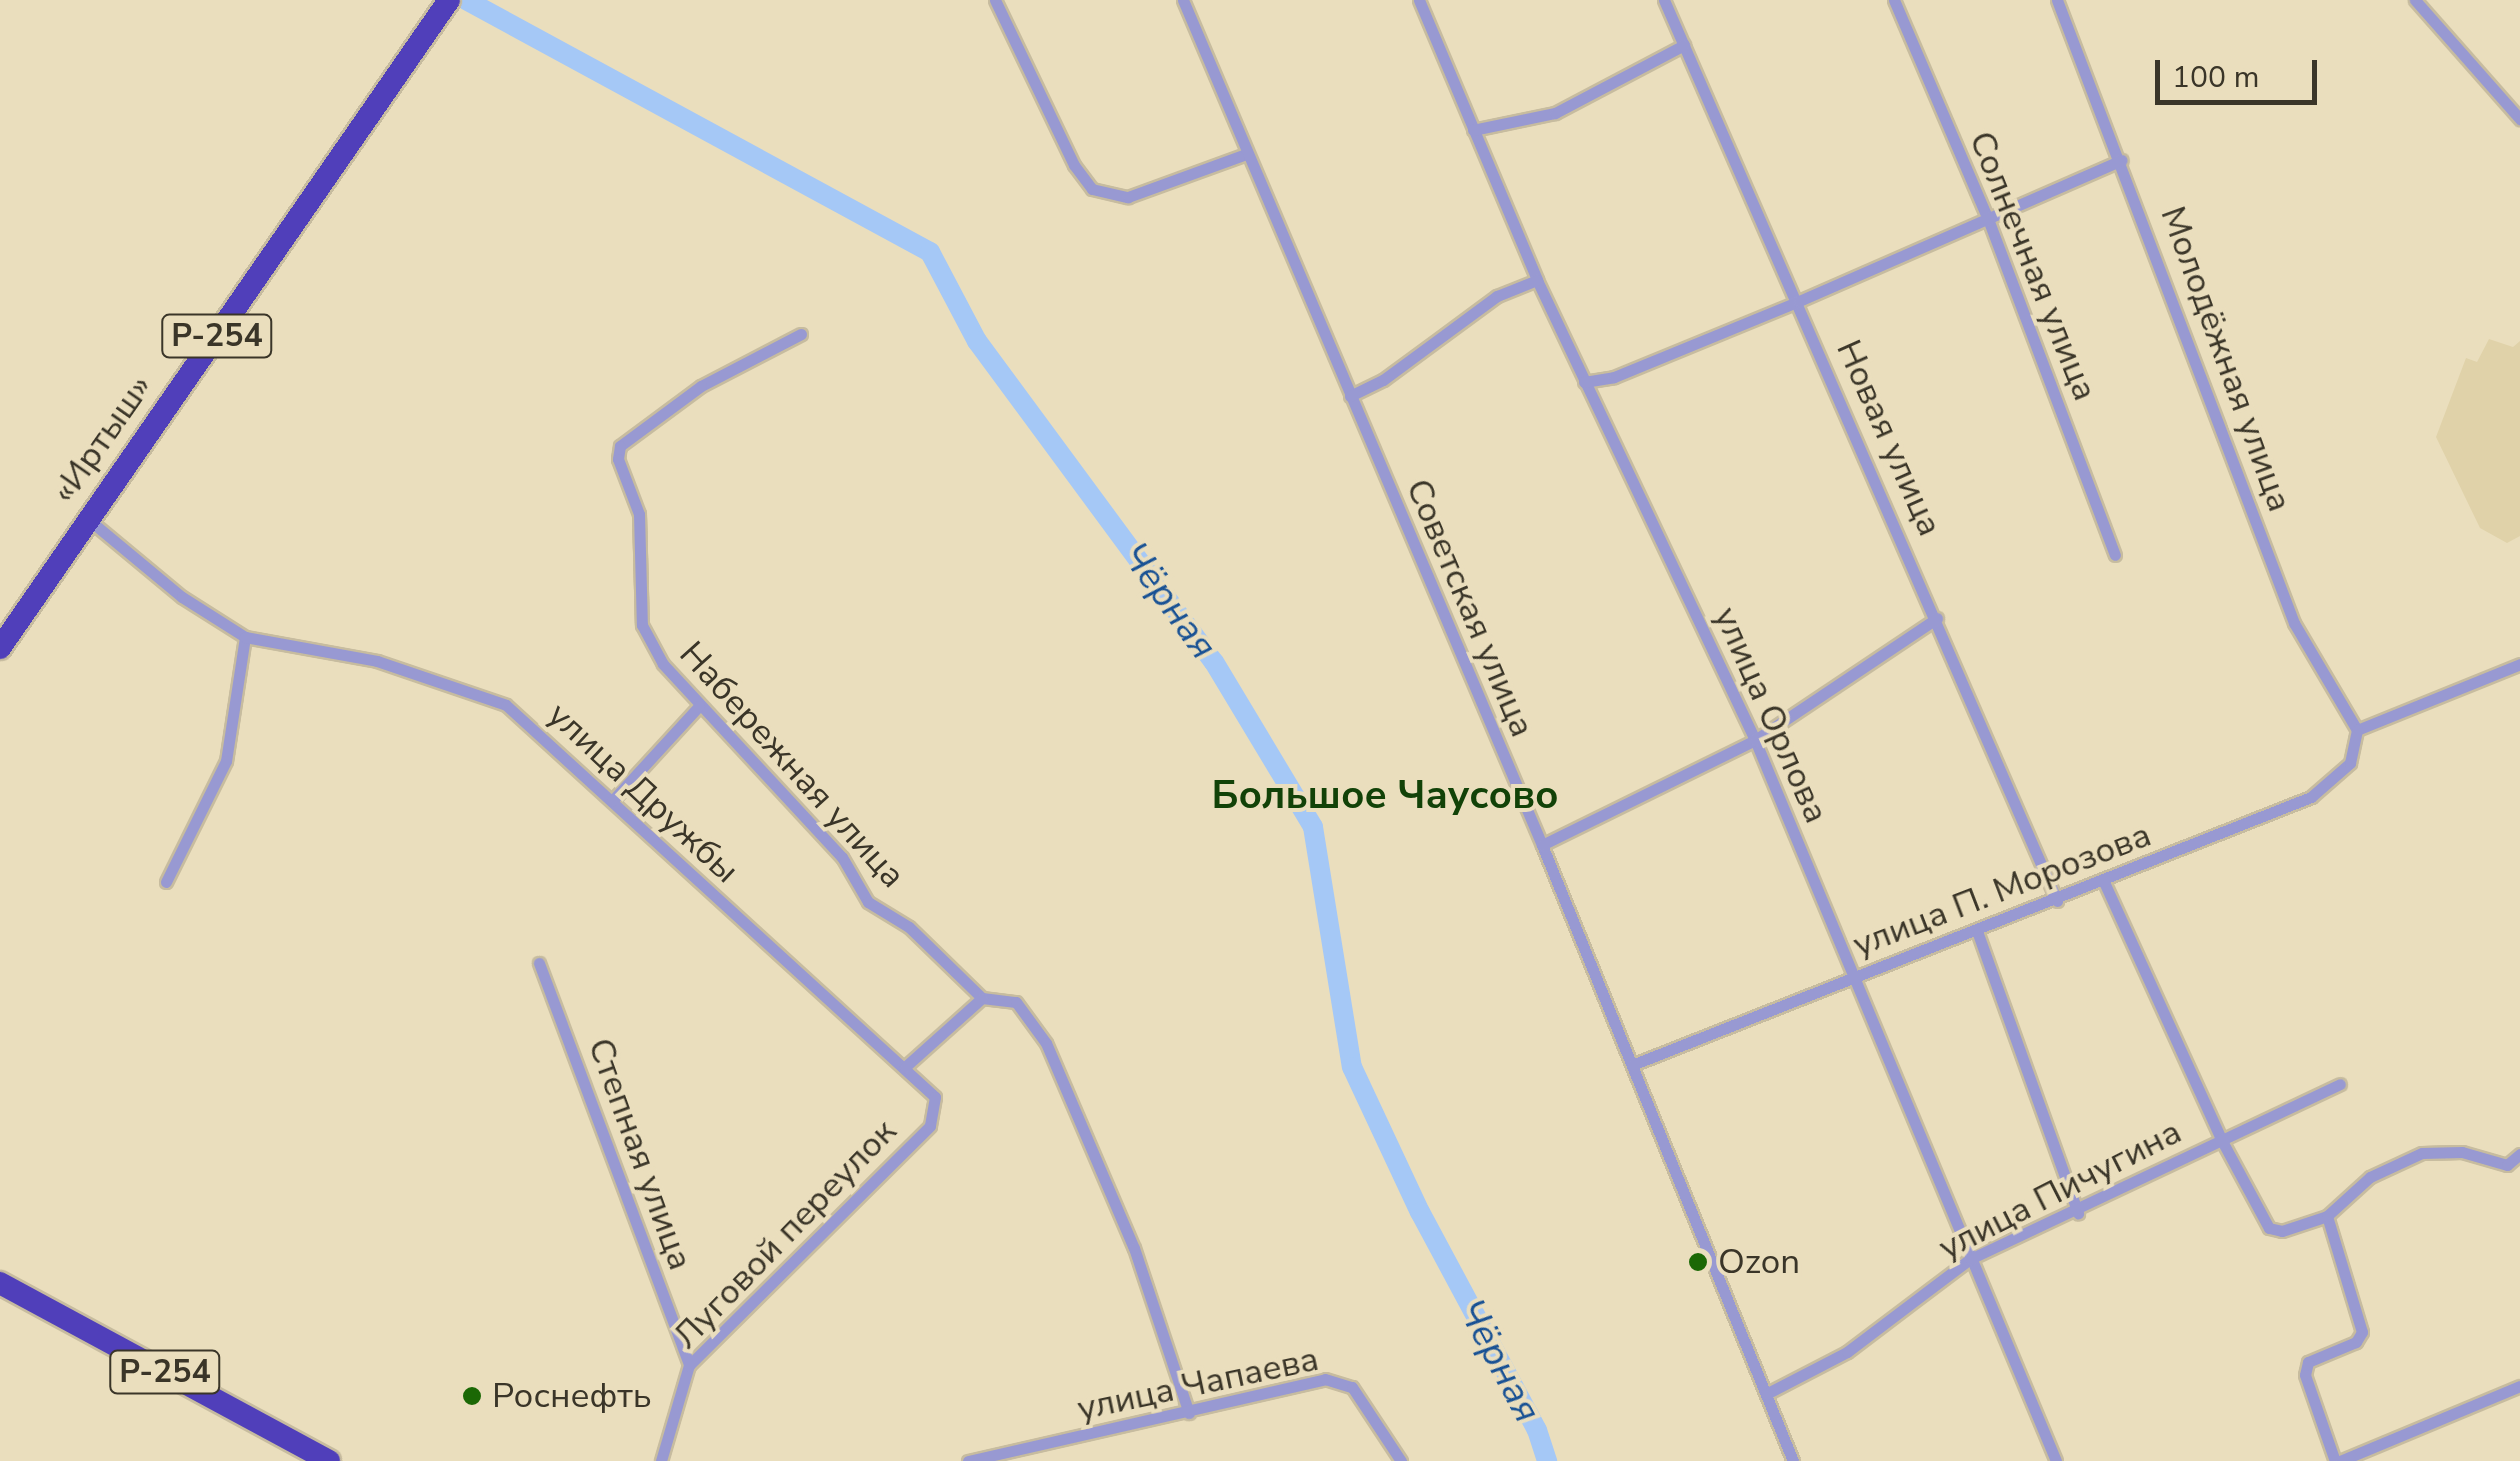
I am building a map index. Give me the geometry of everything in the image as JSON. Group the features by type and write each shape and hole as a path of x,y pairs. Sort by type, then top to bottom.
{"highway":[{"name":"«Иртыш»","path":"0,648 449,0"},
{"name":"Р-254","path":"0,1283 329,1461"}],"street":[{"path":"995,0 1074,165 1092,189 1128,197 1246,154"},
{"name":"Советская улица","path":"1183,0 1542,846 1794,1461"},
{"name":"улица Орлова","path":"1418,0 1537,280 1755,740 2056,1461"},
{"name":"Новая улица","path":"1664,0 1799,301 2057,901"},
{"name":"Солнечная улица","path":"1894,0 1988,219 2115,555"},
{"name":"Молодёжная улица","path":"2057,0 2122,160 2294,623 2357,730"},
{"path":"2415,0 2520,118"},
{"path":"1473,130 1555,113 1684,45"},
{"path":"1584,382 1614,377 1799,301 2122,160"},
{"path":"1350,396 1383,380 1496,296 1537,280"},
{"name":"Набережная улица","path":"801,334 701,386 620,446 618,459 639,514 642,625 663,664 842,857 868,902 909,927 982,998"},
{"path":"88,520 182,597 245,636 226,761 166,882"},
{"path":"1542,846 1755,740 1937,618"},
{"name":"улица Дружбы","path":"245,636 377,661 485,695 523,717 905,1067 937,1106"},
{"path":"2357,730 2520,664"},
{"path":"612,801 699,706"},
{"name":"улица П. Морозова","path":"1632,1065 2057,901 2311,797 2350,763 2357,730"},
{"path":"2104,882 2221,1139 2269,1228 2282,1231 2326,1216 2370,1177 2422,1152 2462,1152 2507,1166 2520,1154"},
{"path":"1977,931 2078,1213"},
{"name":"Степная улица","path":"539,963 688,1365"},
{"path":"905,1067 982,998 1016,1002 1046,1043 1134,1248 1189,1413"},
{"name":"улица Пичугина","path":"1766,1394 1847,1352 1970,1260 2078,1213 2221,1139 2340,1084"},
{"name":"Луговой переулок","path":"661,1461 688,1365 930,1126 937,1106"},
{"path":"2326,1216 2362,1332 2356,1342 2308,1362 2304,1374 2337,1461 2520,1386"},
{"name":"улица Чапаева","path":"968,1461 1325,1379 1341,1382 1362,1398 1401,1461"}],"shaded area":[{"path":"2489,339 2513,347 2520,341 2520,536 2507,543 2480,528 2436,437 2466,358 2477,362"}],"waterway":[{"name":"Чёрная","path":"466,0 930,252 977,341 1214,662 1313,827 1352,1067 1420,1212 1537,1430 1547,1461"}],"place":[{"name":"Ozon","path":"1698,1262"},
{"name":"Роснефть","path":"472,1396"}],"district":[{"name":"Большое Чаусово","path":"1385,795"}]}
